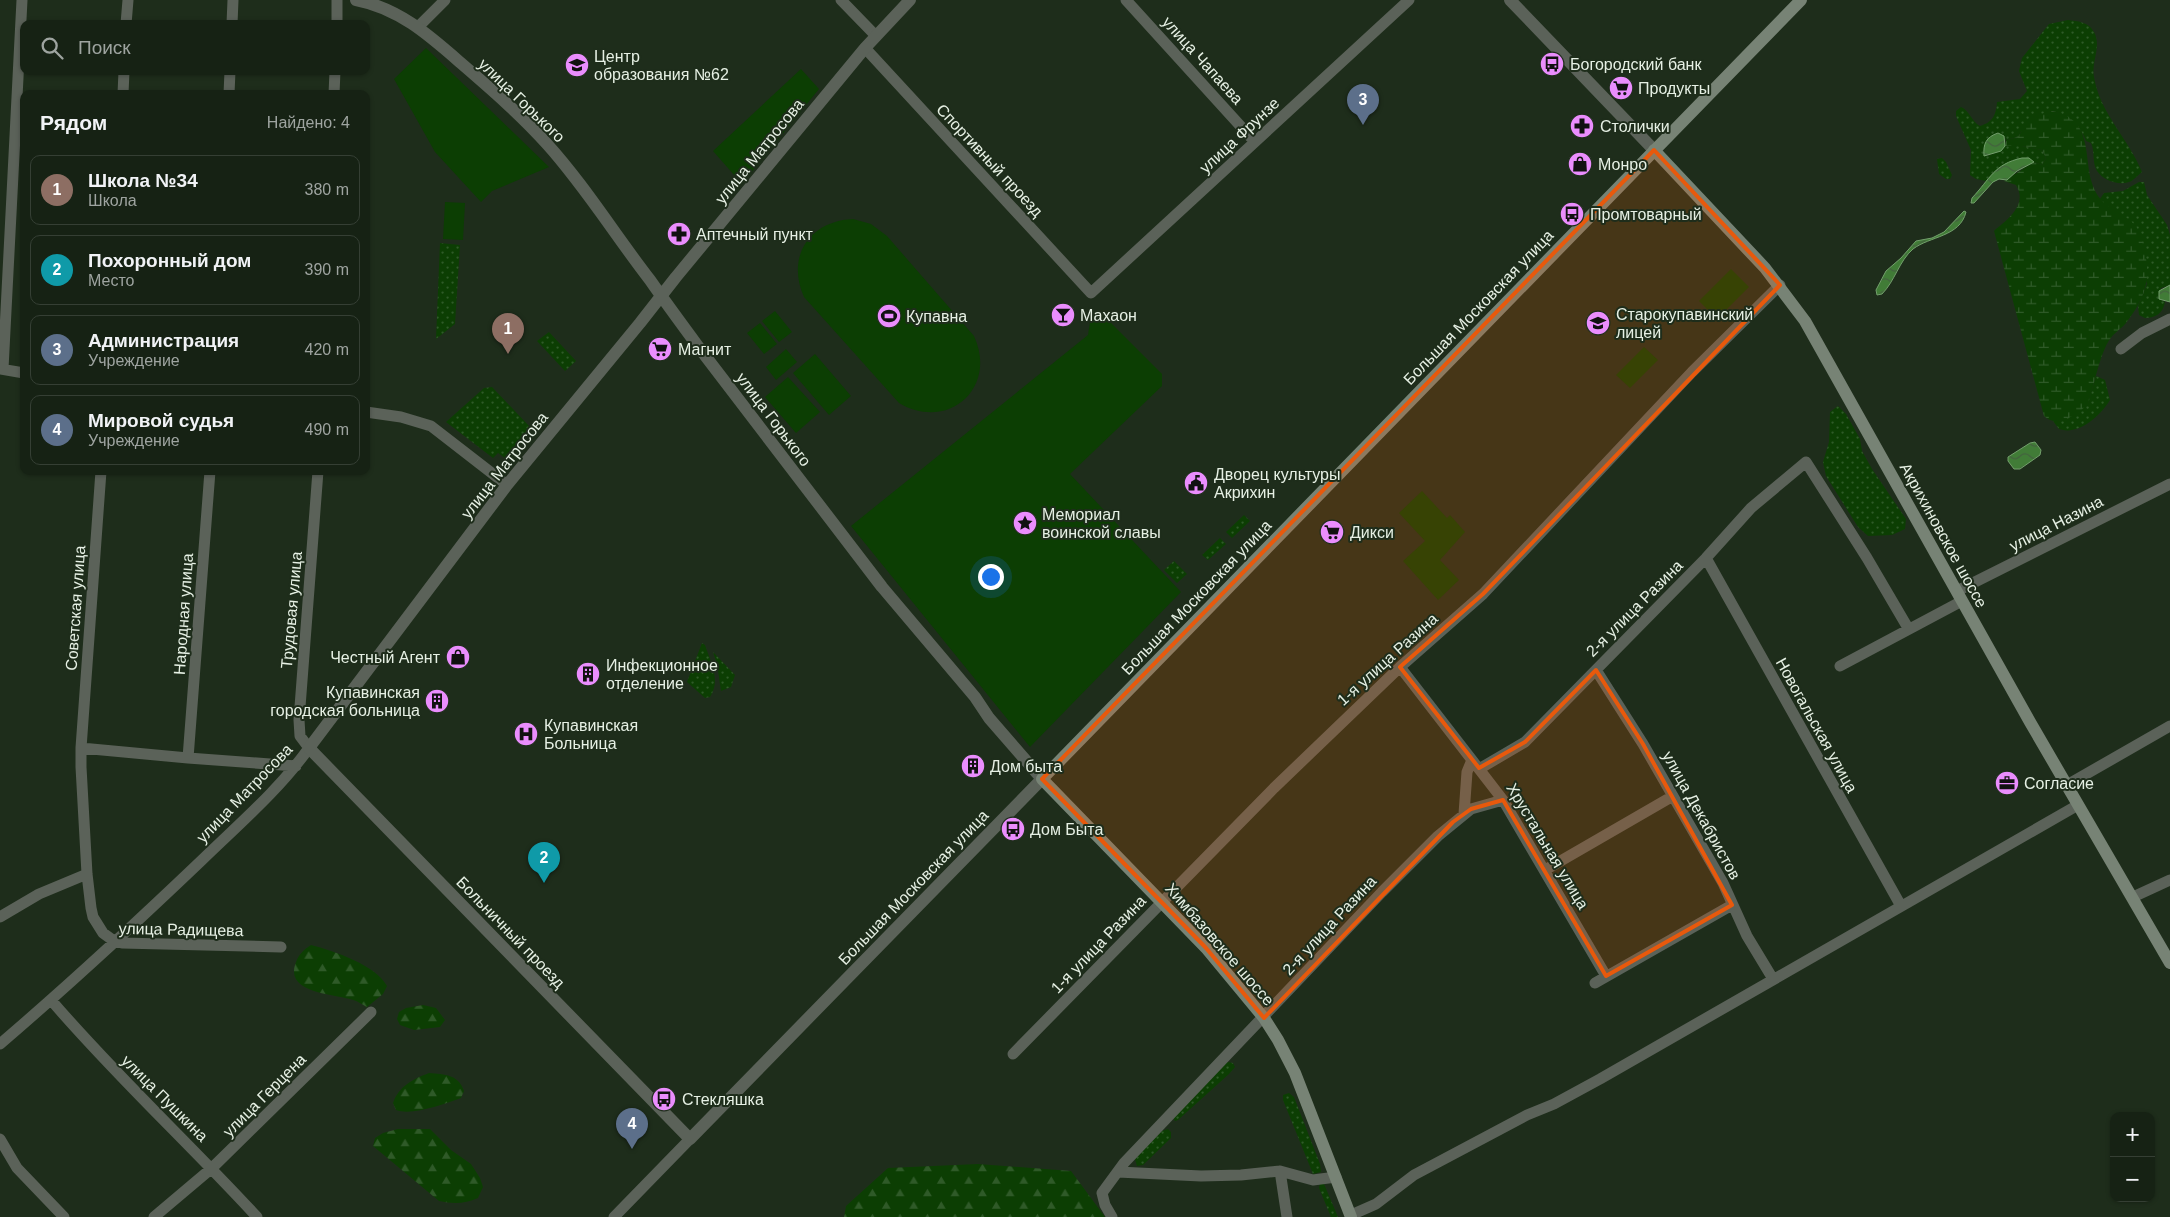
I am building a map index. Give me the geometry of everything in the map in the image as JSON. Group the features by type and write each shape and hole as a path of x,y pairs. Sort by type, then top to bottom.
{"main road":[{"name":"Большая Московская улица","path":"1042,779 1801,0"},
{"name":"Акрихиновское шоссе","path":"1654,150 1731,230 1780,285 1818,342 2078,805 2170,963"},
{"name":"Химбазовское шоссе","path":"1042,779 1162,902 1232,978 1264,1018 1295,1073 1351,1216"}],"street":[{"path":"21,20 22,0"},
{"path":"126,20 128,0"},
{"path":"232,20 233,0"},
{"path":"337,0 337,20"},
{"name":"улица Горького","path":"356,0 380,6 418,27 488,86 548,144 717,372 882,587 975,697 989,718 1042,779"},
{"path":"418,27 445,0"},
{"path":"841,0 876,36"},
{"name":"улица Матросова","path":"114,941 197,865 296,766 507,485 865,48 910,0"},
{"name":"улица Чапаева","path":"1126,0 1255,142"},
{"name":"улица Фрунзе","path":"1091,293 1408,0"},
{"path":"1510,0 1654,150"},
{"path":"20,37 2,369 20,372"},
{"name":"Спортивный проезд","path":"865,48 1091,293"},
{"path":"123,90 124,75"},
{"path":"229,90 230,75"},
{"path":"334,90 335,75"},
{"name":"1-я улица Разина","path":"1013,1054 1274,788 1400,667 1483,594 1692,372 1780,285"},
{"path":"2121,349 2142,333 2170,319"},
{"path":"370,413 418,420 431,426 507,485"},
{"name":"2-я улица Разина","path":"1475,764 1525,742 1706,558 1752,508 1806,462 1867,558 1908,628"},
{"name":"Советская улица","path":"101,475 81,748 87,874 93,918 103,933 114,941"},
{"name":"Народная улица","path":"188,758 210,475"},
{"name":"Трудовая улица","path":"310,748 300,736 299,720 318,475"},
{"name":"улица Назина","path":"1840,666 1960,596 2170,484"},
{"name":"Новогальская улица","path":"1706,558 1901,906"},
{"name":"Хрустальная улица","path":"1400,667 1504,800 1606,976"},
{"name":"улица Декабристов","path":"1596,670 1673,796 1723,883 1732,905 1772,979"},
{"path":"2067,785 2170,726"},
{"path":"81,748 296,766"},
{"name":"Больничный проезд","path":"310,748 690,1139"},
{"path":"1464,814 1467,772 1475,764"},
{"name":"Большая Московская улица","path":"614,1217 1042,779"},
{"path":"1545,870 1673,796"},
{"name":"2-я улица Разина","path":"1112,1217 1105,1205 1102,1193 1118,1172 1413,861 1453,822 1471,809 1504,800"},
{"path":"1351,1216 1376,1204 1414,1175 1600,1079 2078,805"},
{"path":"0,917 39,894 87,874"},
{"path":"2133,897 2170,880"},
{"path":"1595,983 1732,905"},
{"name":"улица Радищева","path":"0,1044 51,1000 114,941 122,943 281,947"},
{"name":"улица Пушкина","path":"51,1000 153,1112 212,1168 257,1217"},
{"name":"улица Герцена","path":"154,1217 212,1168 371,1012"},
{"path":"0,1139 17,1168 64,1217"},
{"path":"1118,1172 1201,1176 1241,1175 1280,1171 1313,1180 1336,1177"},
{"path":"1280,1171 1287,1217"}],"highlighted area":[{"path":"1654,150 1780,285 1483,594 1400,667 1479,768 1525,742 1596,670 1643,744 1732,905 1606,976 1503,800 1471,809 1453,822 1264,1018 1206,948 1042,779"}],"green space":[{"path":"2068,20 2086,24 2094,32 2097,49 2093,71 2097,90 2108,115 2130,148 2142,172 2125,183 2116,183 2103,177 2095,168 2091,143 2086,141 2081,130 2069,118 2052,111 2021,132 2018,137 2006,140 2004,136 1987,156 2001,151 2005,146 2022,146 2042,150 2046,158 2042,165 2029,158 2016,160 2000,167 1986,181 1976,179 1970,175 1971,150 1956,116 1956,111 1961,107 1980,126 1993,117 1997,102 2020,99 2027,91 2019,71 2022,58 2049,24"},
{"path":"426,48 549,167 492,191 481,202 435,152 394,79"},
{"path":"801,69 819,89 742,184 713,151"},
{"path":"2052,111 2065,115 2080,128 2084,137 2091,180 2095,191 2107,205 2134,224 2142,239 2147,263 2146,282 2142,298 2126,323 2106,345 2088,404 2073,416 2061,421 2049,420 2044,416 1994,231 2015,211 2020,199 2016,185 2004,181 2034,162 2042,165 2046,158 2042,150 2022,146 2005,146 2006,140 2018,137 2030,117"},
{"path":"1942,158 1952,175 1950,179 1946,179 1939,174 1937,159"},
{"path":"2139,182 2144,182 2147,195 2167,225 2170,235 2170,285 2161,288 2159,299 2165,302 2164,306 2158,314 2145,318 2139,315 2138,306 2147,284 2130,221 2107,207 2100,199 2104,193 2123,191"},
{"path":"445,202 465,203 463,240 443,239"},
{"name":"Купавна","path":"853,219 871,224 887,236 974,336 980,355 979,372 974,388 964,400 951,408 935,412 917,411 899,403 804,297 799,282 798,268 800,255 805,244 813,234 824,226 838,221"},
{"path":"440,243 460,245 455,324 436,339"},
{"path":"1731,269 1749,287 1717,319 1699,301"},
{"path":"775,311 792,332 779,342 762,321"},
{"path":"1100,312 1162,374 1162,386 1070,474 1181,592 1030,747 851,526 1088,335 1090,322"},
{"path":"760,323 777,344 764,354 747,333"},
{"path":"549,332 576,361 565,371 537,341"},
{"path":"1644,347 1658,360 1630,388 1616,375"},
{"path":"786,349 797,362 776,380 766,367"},
{"path":"815,354 851,396 829,415 793,373"},
{"path":"2096,376 2105,380 2110,400 2106,406 2095,418 2082,427 2074,430 2059,429 2053,421 2062,420 2088,403"},
{"path":"788,377 820,412 796,433 765,397"},
{"path":"492,387 530,427 505,458 498,453 493,458 446,422 484,388"},
{"path":"1838,406 1846,414 1860,439 1862,451 1872,469 1906,519 1905,529 1892,535 1868,536 1858,527 1826,476 1823,462 1829,442 1830,412"},
{"path":"1422,491 1447,518 1450,515 1465,532 1440,560 1459,580 1438,600 1403,561 1425,541 1399,513"},
{"path":"1244,515 1250,521 1232,538 1226,532"},
{"path":"1220,538 1226,544 1208,560 1202,555"},
{"path":"1174,561 1187,574 1177,583 1164,570"},
{"path":"702,643 705,645 715,678 715,684 710,697 705,698 687,682"},
{"path":"713,652 735,675 731,687 721,691 717,664"},
{"path":"311,945 342,955 364,965 382,978 387,986 383,994 367,1007 355,1001 305,987 298,982 294,975 295,965 301,953"},
{"path":"423,1005 436,1008 445,1020 440,1027 414,1030 400,1025 397,1019 399,1012 406,1008"},
{"path":"1228,1062 1233,1063 1235,1067 1229,1074 1175,1121 1173,1118 1221,1065"},
{"path":"429,1073 451,1076 459,1082 464,1091 461,1098 411,1112 396,1110 393,1103 399,1092 412,1081"},
{"path":"1289,1093 1294,1097 1320,1164 1321,1172 1313,1174 1283,1100 1283,1095"},
{"path":"398,1129 430,1129 451,1150 471,1164 480,1178 483,1187 478,1198 459,1203 439,1201 373,1146 375,1138 383,1133"},
{"path":"1168,1129 1171,1132 1171,1138 1143,1165 1137,1166 1135,1159 1162,1131"},
{"path":"978,1164 1071,1171 1105,1217 844,1217 846,1206 888,1168"},
{"path":"1320,1183 1324,1184 1338,1217 1331,1217 1319,1188"}],"water":[{"path":"1998,133 2004,136 2005,146 2001,151 1984,156 1986,142"},
{"path":"2022,158 2029,158 2034,162 2017,171 2007,180 1999,179 1993,182 1974,203 1971,203 1972,198 1993,173 2005,164"},
{"path":"1964,211 1966,212 1963,220 1958,227 1913,249 1904,259 1886,289 1882,294 1877,295 1876,290 1886,271 1916,241 1932,238 1944,232"},
{"path":"2170,285 2170,302 2159,299 2159,291"},
{"path":"2035,442 2041,450 2040,455 2020,469 2014,469 2008,461 2008,457 2030,443"}],"place":[{"name":"Богородский банк","path":"1552,64"},
{"name":"Центр образования №62","path":"577,65"},
{"name":"Продукты","path":"1621,88"},
{"name":"Администрация","path":"1363,125"},
{"name":"Столички","path":"1582,126"},
{"name":"Монро","path":"1580,164"},
{"name":"Промтоварный","path":"1572,214"},
{"name":"Аптечный пункт","path":"679,234"},
{"name":"Махаон","path":"1063,315"},
{"name":"Купавна","path":"889,316"},
{"name":"Старокупавинский лицей","path":"1598,323"},
{"name":"Магнит","path":"660,349"},
{"name":"Школа №34","path":"508,354"},
{"name":"Дворец культуры Акрихин","path":"1196,483"},
{"name":"Мемориал воинской славы","path":"1025,523"},
{"name":"Дикси","path":"1332,532"},
{"name":"Честный Агент","path":"458,657"},
{"name":"Инфекционное отделение","path":"588,674"},
{"name":"Купавинская городская больница","path":"437,701"},
{"name":"Купавинская Больница","path":"526,734"},
{"name":"Дом быта","path":"973,766"},
{"name":"Согласие","path":"2007,783"},
{"name":"Дом Быта","path":"1013,829"},
{"name":"Похоронный дом","path":"544,883"},
{"name":"Стекляшка","path":"664,1099"},
{"name":"Мировой судья","path":"632,1149"}]}
